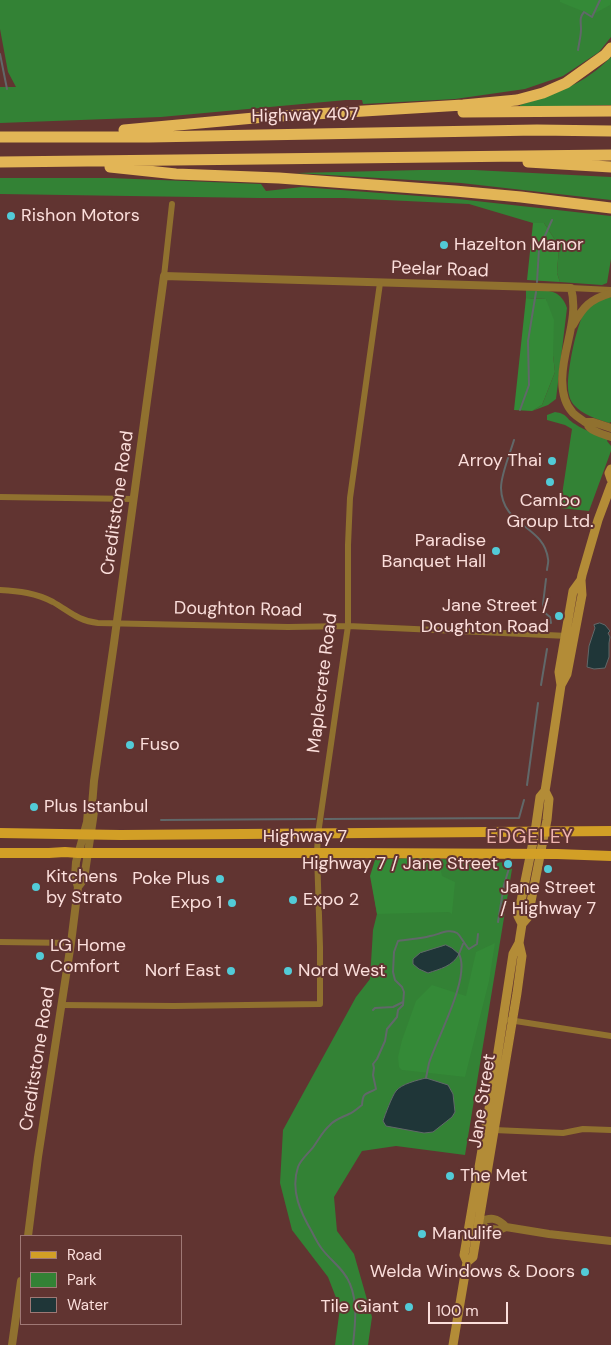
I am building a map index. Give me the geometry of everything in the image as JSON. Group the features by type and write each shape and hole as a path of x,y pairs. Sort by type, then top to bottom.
{"highway":[{"path":"69,136 265,117 463,106 517,100 542,93 566,83 605,55 611,48"},
{"path":"358,112 611,111"},
{"path":"537,130 611,124"},
{"name":"Highway 407","path":"0,137 149,137 537,130 611,131"},
{"path":"0,162 611,155"},
{"path":"427,156 611,167"},
{"path":"49,162 176,174 279,178 455,191 611,208"}],"main road":[{"path":"611,469 609,473 611,479"},
{"name":"Jane Street","path":"475,1221 508,1019 517,993 522,956 519,943 522,924 528,917 536,854 549,799 545,791 562,685 567,674 570,636 582,595 581,580 598,520 611,485"},
{"name":"Highway 7","path":"0,833 318,834 611,831"},
{"name":"Highway 7","path":"0,853 611,854"},
{"name":"Jane Street","path":"453,1345 467,1262 464,1255 475,1221 494,1130 508,1019"}],"street":[{"name":"Creditstone Road","path":"28,1235 38,1157 71,943 78,887 75,877 94,811 92,806 94,781 164,276 172,204"},
{"name":"Peelar Road","path":"164,276 571,288"},
{"name":"Maplecrete Road","path":"61,1005 320,1004 318,834 348,626 350,498 380,283"},
{"path":"611,291 571,288 573,300 572,327 564,368 563,391 564,398 572,412 581,420 611,428"},
{"path":"572,327 585,307 600,296 611,291"},
{"path":"586,422 590,429 611,437"},
{"path":"0,497 133,499"},
{"name":"Doughton Road","path":"0,590 39,595 70,614 85,621 98,623 348,626 570,636"},
{"path":"0,942 71,943"},
{"path":"508,1019 611,1036"},
{"path":"494,1130 562,1133 583,1129 611,1130"},
{"path":"475,1221 488,1218 500,1221 506,1227 611,1241"},
{"path":"12,1345 20,1288"}],"green space":[{"path":"0,0 611,0 611,37 599,52 563,76 525,89 455,99 363,104 362,100 346,100 161,117 0,123 0,87 16,87 8,72 0,29"},
{"path":"560,0 611,0 610,5 592,15 560,2"},
{"path":"611,57 611,105 520,106 569,87 591,74"},
{"path":"474,170 611,177 611,200 461,183 296,173"},
{"path":"0,178 110,178 261,184 266,191 302,187 458,199 611,216 611,259 607,283 602,285 560,282 557,273 559,246 544,223 533,223 469,204 344,198 0,194"},
{"path":"533,223 544,223 559,246 557,273 560,282 527,280"},
{"path":"526,290 556,293 564,301 567,308 556,399 548,405 532,411 542,405 555,372 546,299 526,298"},
{"path":"611,297 611,422 609,423 590,416 578,408 570,399 568,387 573,346 583,314 592,304"},
{"path":"526,298 546,299 554,320 553,355 555,372 542,405 532,411 514,410"},
{"path":"555,412 564,415 583,429 608,439 607,441 611,446 611,451 589,511 560,508 572,429 547,420 547,415"},
{"path":"410,858 513,863 465,1155 396,1146 362,1151 334,1197 337,1231 354,1254 372,1317 368,1345 335,1345 340,1308 328,1277 292,1230 280,1183 283,1130 356,997 370,979 373,930 377,914 372,883"},
{"path":"439,859 442,876 455,882 452,914 449,912 377,914 370,876 375,860"},
{"path":"495,943 489,981 465,1077 402,1070 399,1067 398,1057 416,1001 432,985 466,996 476,952"}],"water":[{"path":"600,623 605,625 610,631 608,633 610,637 609,657 605,668 594,669 587,667 589,646 595,628 594,625"},
{"path":"446,945 459,954 450,964 428,973 413,964 413,959 420,953"},
{"path":"426,1078 448,1085 453,1094 455,1112 452,1117 433,1132 424,1133 386,1126 383,1121 396,1091 406,1084"}],"waterway":[{"path":"578,50 581,34 581,16 584,12 592,17 600,0"},
{"path":"0,54 7,89"},
{"path":"537,282 539,249 552,220"},
{"path":"520,410 529,385 528,341 536,292"},
{"path":"514,440 501,482 503,501 515,519 532,532 545,548 548,560 547,570"},
{"path":"546,579 543,604 544,612 550,617 551,623"},
{"path":"541,685 547,649"},
{"path":"527,785 538,703"},
{"path":"325,819 519,818 524,800"},
{"path":"161,820 315,819"},
{"path":"498,922 504,885 510,865"},
{"path":"353,1345 355,1315 353,1291 345,1274 319,1245 308,1225 296,1193 295,1185 298,1167 323,1132 332,1123 362,1105 364,1095 376,1089 373,1064 385,1041 387,1029 397,1017 398,1010 403,1005 404,992 395,980 393,972 394,952 398,941 422,938 451,931 458,934 469,949 477,944 478,934"},
{"path":"426,1078 429,1063 457,992 461,964 459,954 463,944"},
{"path":"373,1010 375,1008 393,1007 403,1002"}],"place":[{"name":"Rishon Motors","path":"11,216"},
{"name":"Hazelton Manor","path":"444,245"},
{"name":"Arroy Thai","path":"552,461"},
{"name":"Cambo Group Ltd.","path":"550,482"},
{"name":"Paradise Banquet Hall","path":"496,551"},
{"name":"Jane Street / Doughton Road","path":"559,616"},
{"name":"Fuso","path":"130,745"},
{"name":"Plus Istanbul","path":"34,807"},
{"name":"Highway 7 / Jane Street","path":"508,864"},
{"name":"Jane Street / Highway 7","path":"548,869"},
{"name":"Poke Plus","path":"220,879"},
{"name":"Kitchens by Strato","path":"36,887"},
{"name":"Expo 2","path":"293,900"},
{"name":"Expo 1","path":"232,903"},
{"name":"LG Home Comfort","path":"40,956"},
{"name":"Norf East","path":"231,971"},
{"name":"Nord West","path":"288,971"},
{"name":"The Met","path":"450,1176"},
{"name":"Manulife","path":"422,1234"},
{"name":"Welda Windows & Doors","path":"585,1272"},
{"name":"Tile Giant","path":"409,1307"}],"district":[{"name":"EDGELEY","path":"530,838"}]}
